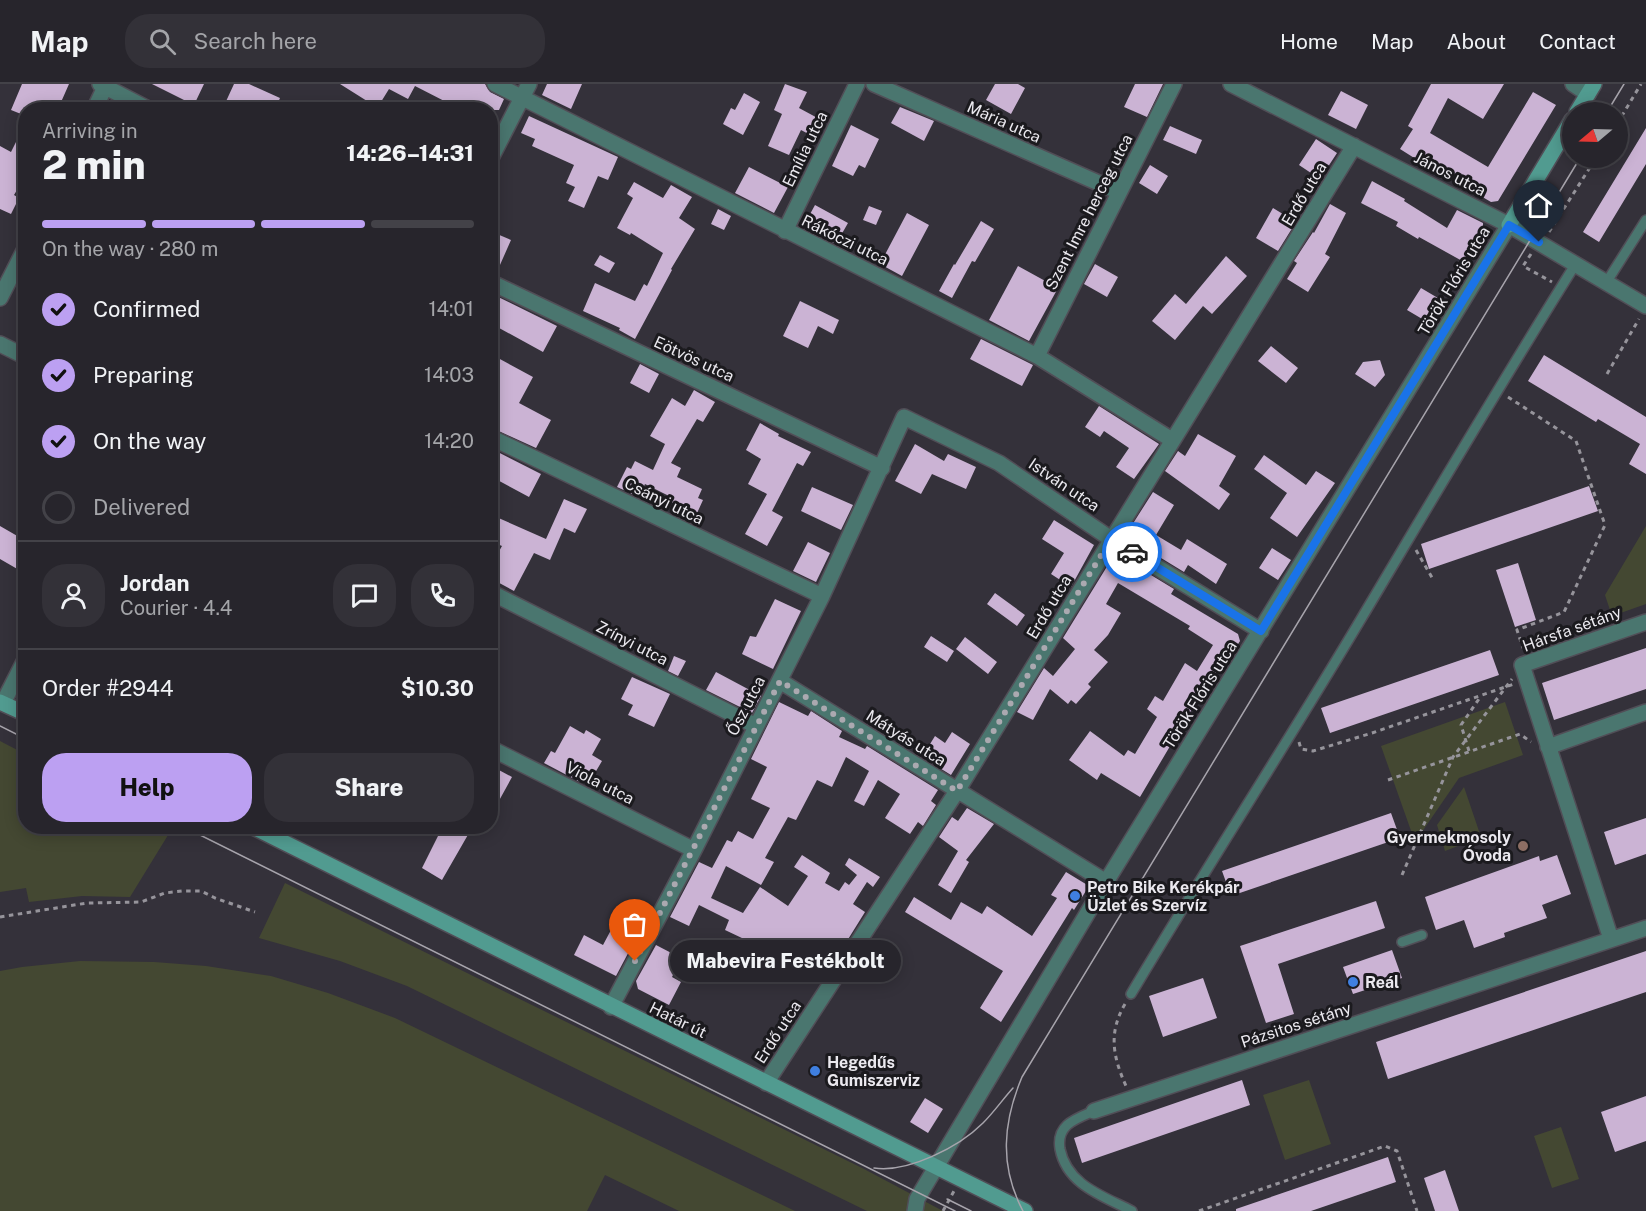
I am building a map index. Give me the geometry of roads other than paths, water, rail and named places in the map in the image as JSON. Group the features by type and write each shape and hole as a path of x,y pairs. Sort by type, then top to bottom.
{"main road":[{"path":"1583,102 1591,89"},
{"name":"Török Flóris utca","path":"1509,225 1562,137"},
{"path":"2,702 18,710"},
{"name":"Határ út","path":"267,834 1025,1211"}],"street":[{"name":"Rákóczi utca","path":"495,84 1037,356 1172,440"},
{"path":"498,144 529,84"},
{"name":"Emília utca","path":"784,231 857,84"},
{"name":"Mária utca","path":"874,84 1119,192"},
{"name":"Szent Imre herceg utca","path":"1037,356 1174,84"},
{"name":"János utca","path":"1231,84 1509,225 1606,283 1643,312"},
{"path":"1573,84 1591,89"},
{"path":"97,102 103,85 135,102"},
{"name":"Erdő utca","path":"766,1083 957,791 1354,146"},
{"name":"Török Flóris utca","path":"906,1211 916,1205 1106,882 1509,225"},
{"path":"0,298 18,263"},
{"name":"Eötvös utca","path":"498,286 882,468"},
{"path":"0,344 18,353"},
{"name":"István utca","path":"904,417 999,463 1111,539 1261,631"},
{"name":"Ősz utca","path":"611,1007 780,681 822,596 904,417"},
{"name":"Csányi utca","path":"498,441 822,596"},
{"name":"Zrínyi utca","path":"498,596 756,726"},
{"name":"Hársfa sétány","path":"1611,939 1548,747 1526,669 1646,622"},
{"path":"2,702 18,673"},
{"name":"Mátyás utca","path":"780,681 1106,882"},
{"path":"1548,747 1646,712"},
{"name":"Viola utca","path":"498,752 694,850"},
{"name":"Pázsitos sétány","path":"1094,1111 1646,927"}],"lane":[{"path":"1606,283 1646,220"},
{"path":"1131,994 1575,265"},
{"path":"1402,942 1422,935"},
{"path":"1094,1111 1069,1122 1063,1128 1059,1141 1061,1153 1068,1171 1080,1183 1132,1211"}],"tram line":[{"path":"1613,102 1624,84"},
{"path":"1023,1211 1010,1177 1006,1144 1011,1111 1022,1077 1574,168"},
{"path":"0,726 18,735"},
{"path":"198,834 955,1211"},
{"path":"874,1168 902,1166 917,1162 961,1141 983,1123 1013,1088"},
{"path":"947,1199 971,1211"}],"place":[{"name":"Gyermekmosoly Óvoda","path":"1523,846"},
{"name":"Petro Bike Kerékpár Üzlet és Szervíz","path":"1075,896"},
{"name":"Mabevira Festékbolt","path":"635,961"},
{"name":"Reál","path":"1353,982"},
{"name":"Hegedűs Gumiszerviz","path":"815,1071"}]}
